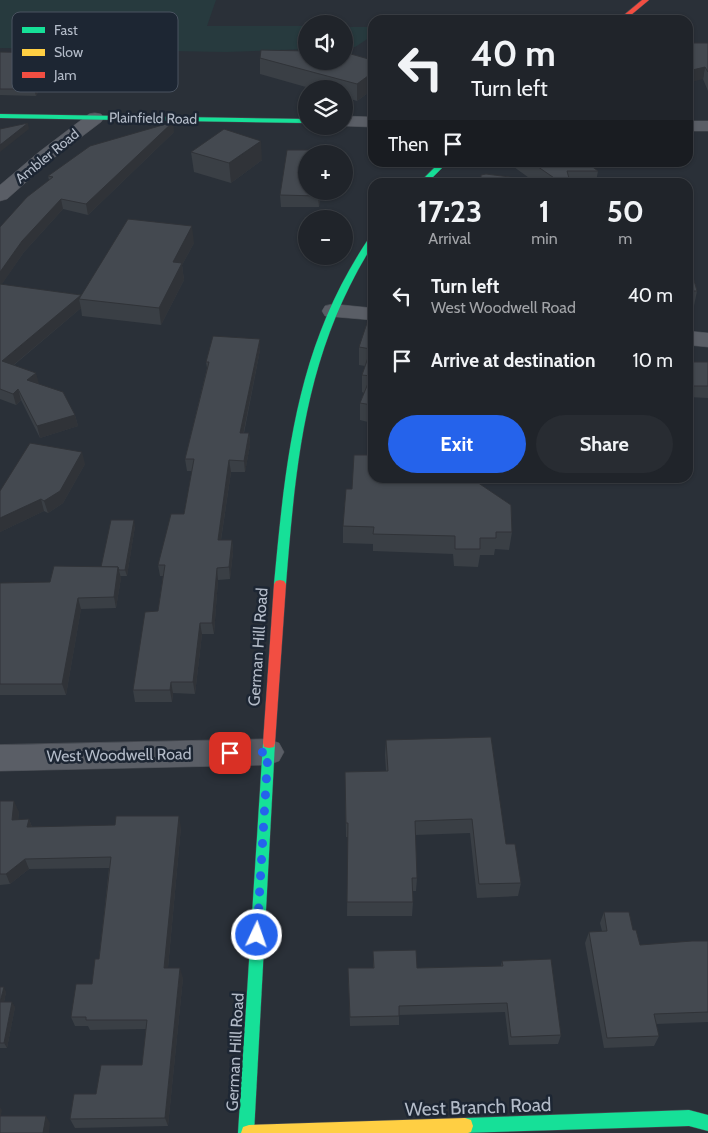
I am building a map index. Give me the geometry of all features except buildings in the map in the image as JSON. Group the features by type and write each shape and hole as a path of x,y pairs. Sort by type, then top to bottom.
{"street":[{"path":"627,15 646,0"},
{"name":"Plainfield Road","path":"0,116 298,121"},
{"name":"Ambler Road","path":"0,195 45,156 95,118"},
{"path":"353,121 368,122"},
{"path":"693,126 708,126"},
{"path":"428,178 440,167"},
{"name":"German Hill Road","path":"248,1133 279,583 296,436 312,370 333,311 343,286 368,246"},
{"path":"333,311 368,314"},
{"path":"693,338 708,340"},
{"name":"West Woodwell Road","path":"0,758 268,752"},
{"name":"West Branch Road","path":"248,1133 689,1118 708,1123"}],"green space":[{"path":"0,0 216,0 207,26 298,26 298,49 226,52 178,51 178,12 12,12 12,48 0,48"},
{"path":"353,27 368,27 368,39 353,47"}],"traffic: fast":[{"path":"0,116 298,121"},
{"path":"428,178 440,167"},
{"path":"280,584 296,438 312,367 338,299 368,247"},
{"path":"246,1133 269,743"},
{"path":"465,1126 689,1118 708,1123"}],"traffic: slow":[{"path":"249,1133 465,1126"}],"traffic: jam":[{"path":"627,15 646,0"},
{"path":"269,743 280,584"}],"route":[{"path":"230,753 268,752 257,935"}]}
